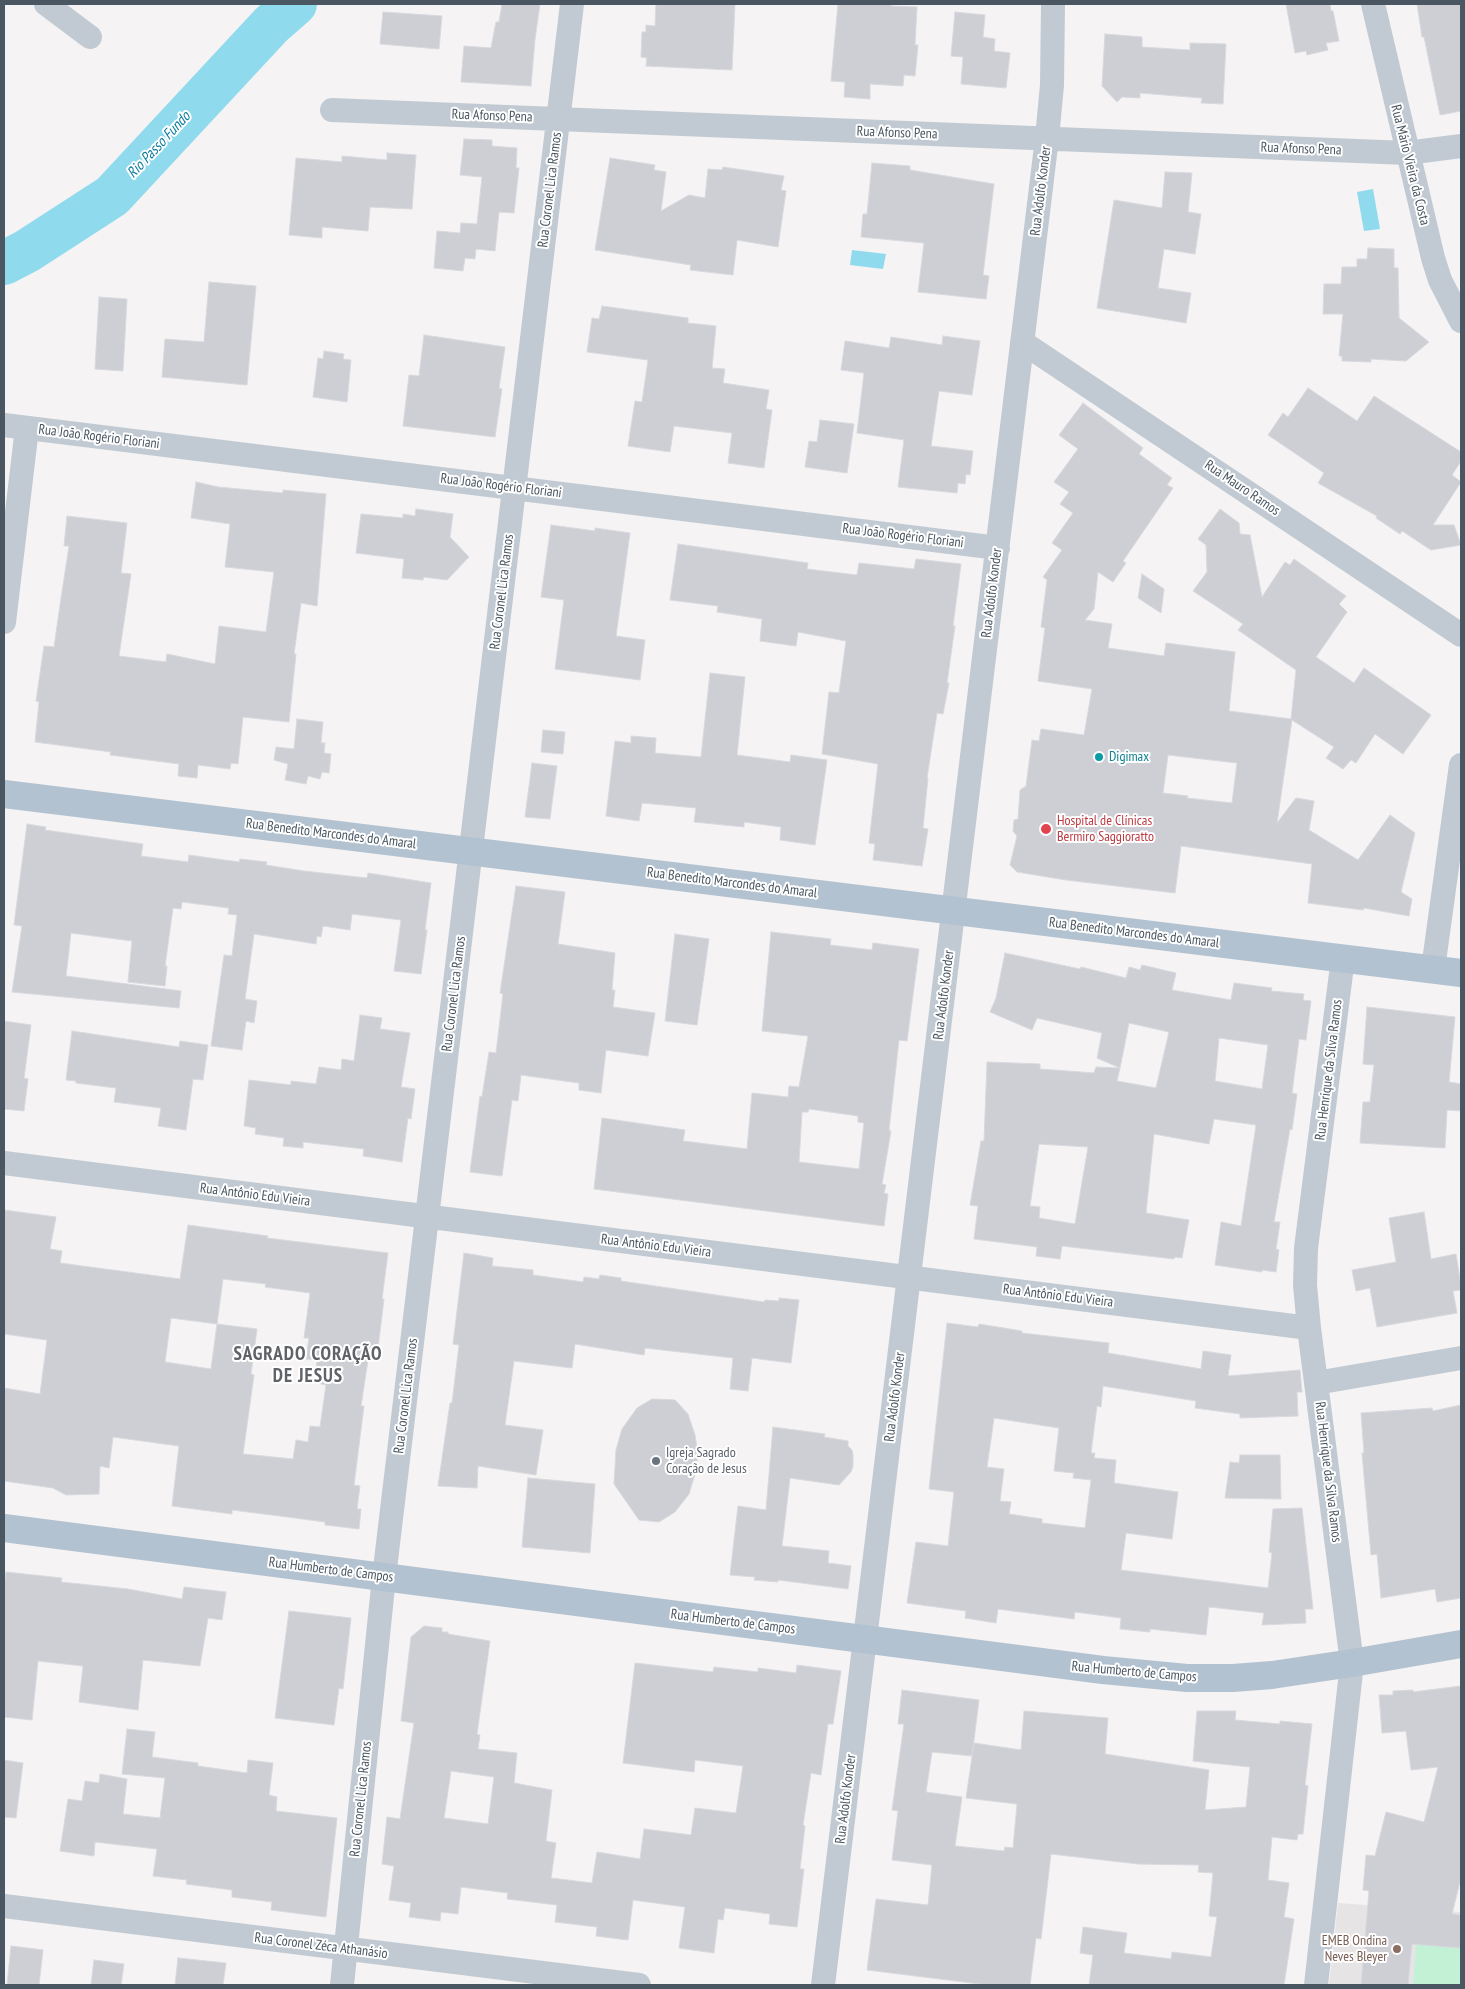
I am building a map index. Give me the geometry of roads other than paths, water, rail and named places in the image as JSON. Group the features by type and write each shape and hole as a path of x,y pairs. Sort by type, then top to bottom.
{"main road":[{"name":"Rua Benedito Marcondes do Amaral","path":"4,794 1461,973"},
{"name":"Rua Humberto de Campos","path":"4,1528 865,1640 1120,1672 1187,1678 1252,1677 1352,1664 1461,1644"}],"street":[{"path":"46,4 90,36"},
{"name":"Rua Coronel Lica Ramos","path":"342,1985 384,1578 572,4"},
{"name":"Rua Adolfo Konder","path":"824,1985 1047,138 1052,85 1053,4"},
{"name":"Rua Mário Vieira da Costa","path":"1373,4 1407,153 1438,272 1461,321"},
{"name":"Rua Afonso Pena","path":"332,110 1407,153 1461,146"},
{"name":"Rua Mauro Ramos","path":"1022,342 1461,635"},
{"name":"Rua João Rogério Floriani","path":"4,425 998,548"},
{"path":"4,622 27,428"},
{"path":"1433,969 1461,765"},
{"name":"Rua Henrique da Silva Ramos","path":"1316,1985 1352,1664 1305,1285 1306,1248 1343,958"},
{"name":"Rua Antônio Edu Vieira","path":"4,1163 1309,1328"},
{"path":"1316,1383 1461,1358"},
{"name":"Rua Coronel Zéca Athanásio","path":"4,1906 639,1985"}],"water":[{"path":"1373,189 1380,229 1364,231 1357,192"},
{"path":"852,250 886,254 883,269 850,265"}],"waterway":[{"name":"Rio Passo Fundo","path":"4,263 27,251 112,196 271,25 295,4"}],"place":[{"name":"Digimax","path":"1099,757"},
{"name":"Hospital de Clínicas Bermiro Saggioratto","path":"1046,829"},
{"name":"Igreja Sagrado Coração de Jesus","path":"656,1461"},
{"name":"EMEB Ondina Neves Bleyer","path":"1397,1949"}],"district":[{"name":"SAGRADO CORAÇÃO DE JESUS","path":"308,1366"}]}
